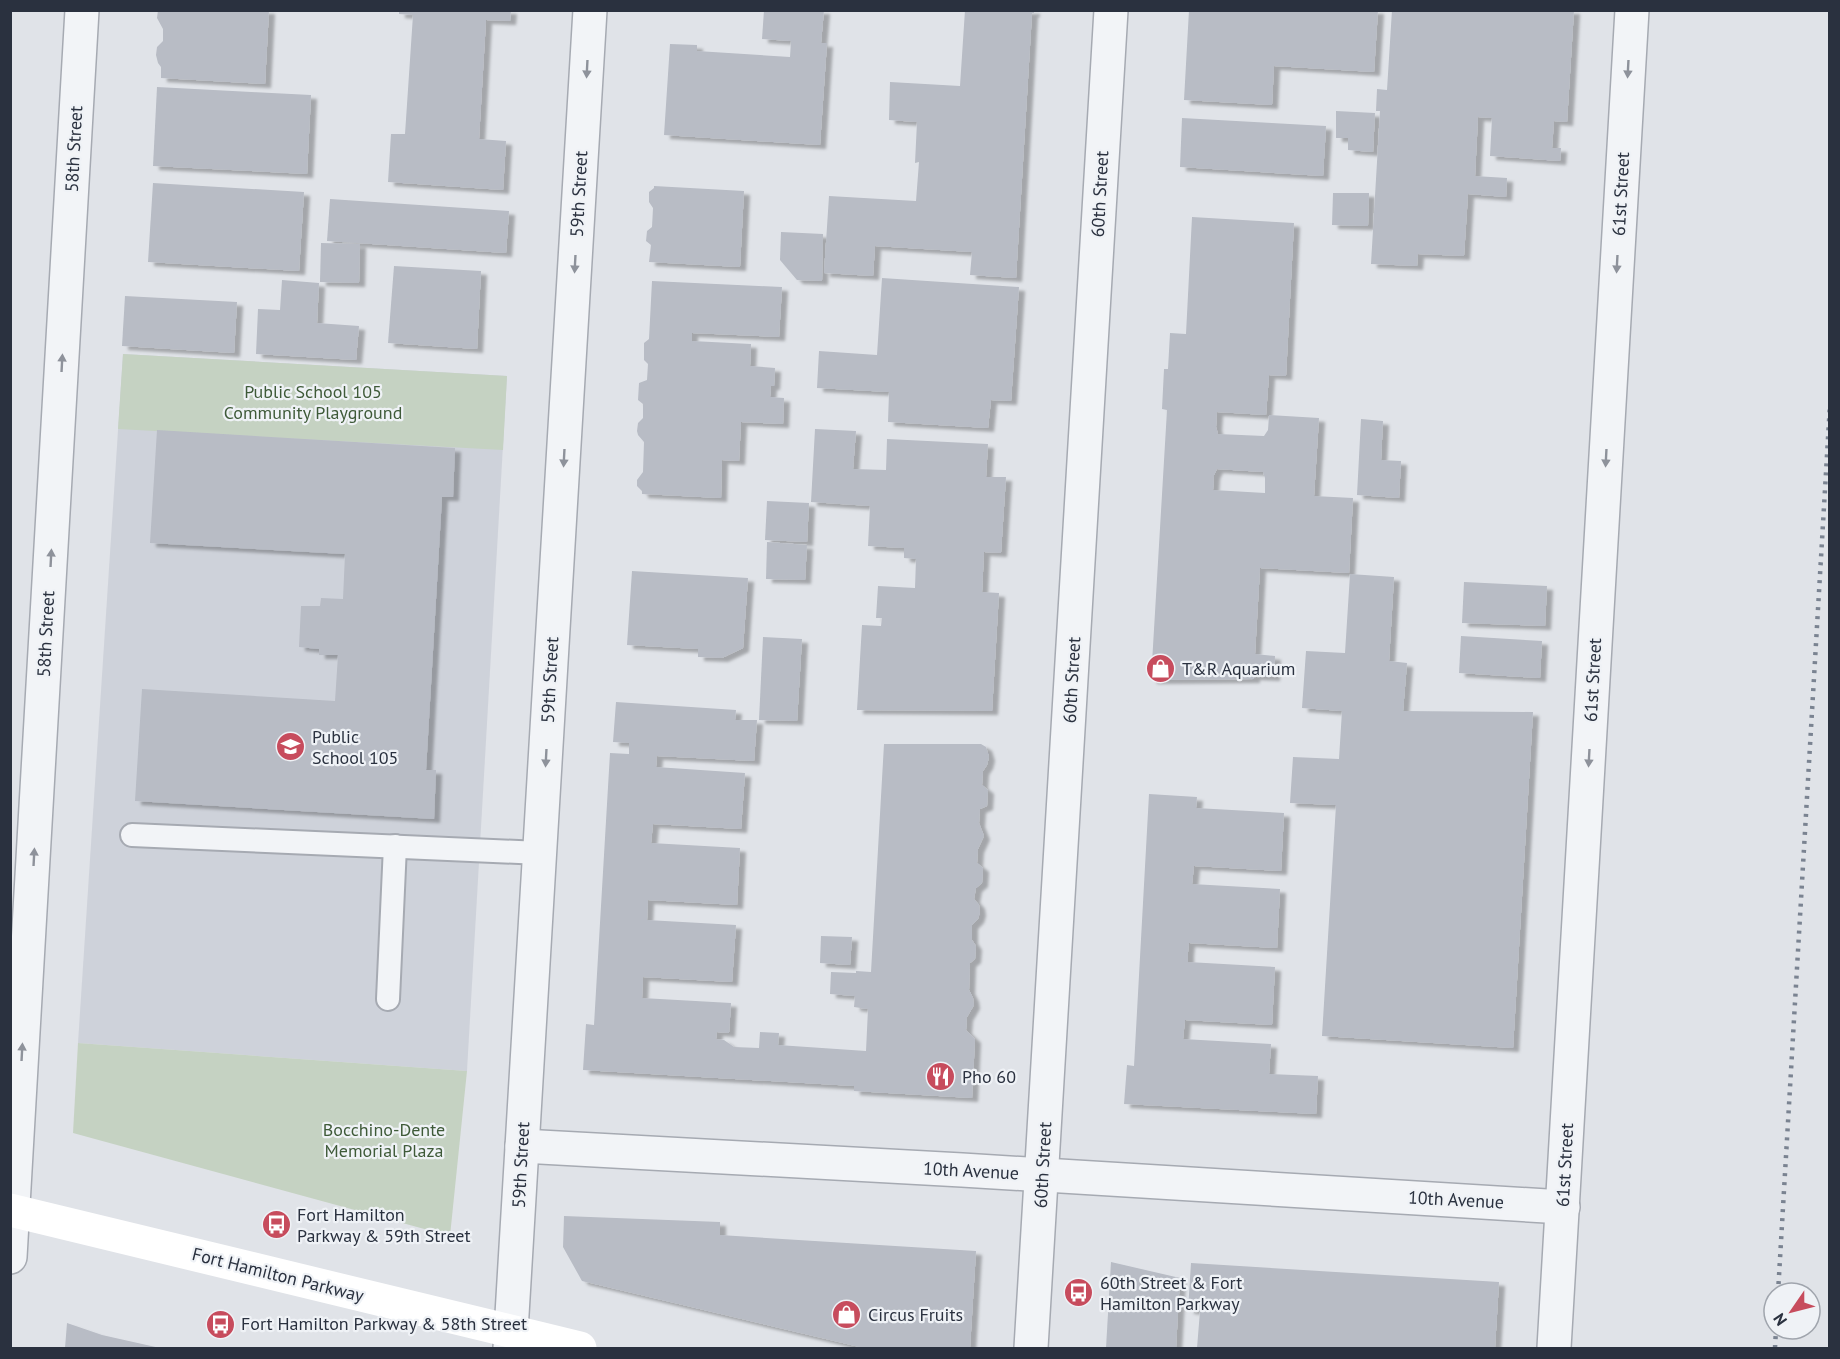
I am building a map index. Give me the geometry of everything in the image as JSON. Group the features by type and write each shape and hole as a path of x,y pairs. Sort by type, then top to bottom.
{"main road":[{"name":"Fort Hamilton Parkway","path":"12,1211 511,1340 580,1348"}],"street":[{"name":"58th Street","path":"10,1257 82,10"},
{"name":"59th Street","path":"511,1340 590,10"},
{"name":"60th Street","path":"1031,1348 1111,10"},
{"name":"61st Street","path":"1554,1348 1632,10"},
{"name":"10th Avenue","path":"522,1146 1563,1207"}],"lane":[{"path":"132,835 540,853"},
{"path":"388,999 395,846"}],"shaded area":[{"name":"Public School 105","path":"123,354 507,376 467,1071 78,1043"}],"green space":[{"name":"Public School 105 Community Playground","path":"123,354 507,376 503,450 118,429"},
{"name":"Bocchino-Dente Memorial Plaza","path":"78,1043 467,1071 450,1236 73,1133"}],"building":[{"path":"158,10 269,10 265,84 161,78 161,67 156,55 157,47 163,41 163,29 157,18"},
{"path":"399,10 511,10 510,21 486,20 479,139 506,141 503,190 388,182 391,134 405,134 413,15 399,14"},
{"path":"764,10 824,10 821,43 827,43 820,145 664,135 670,44 697,45 697,51 790,57 791,41 762,39"},
{"path":"965,10 1034,10 1016,278 970,275 972,252 875,246 873,276 824,273 829,196 916,201 919,162 915,163 917,122 889,120 890,82 960,86"},
{"path":"1189,10 1378,10 1374,72 1274,66 1272,105 1184,100"},
{"path":"1392,10 1574,10 1567,122 1554,121 1552,148 1561,148 1560,161 1490,156 1492,118 1478,117 1475,176 1507,178 1506,197 1468,194 1464,256 1418,254 1417,266 1371,264 1380,111 1376,111 1377,89 1387,90"},
{"path":"157,87 311,95 307,174 153,166"},
{"path":"1336,111 1375,113 1373,152 1348,150 1348,138 1336,138"},
{"path":"1182,118 1326,126 1323,176 1180,167"},
{"path":"153,183 304,192 299,271 148,262"},
{"path":"654,186 744,191 740,267 649,262 651,245 646,241 647,231 652,227 653,208 649,202 649,192"},
{"path":"1333,193 1369,193 1368,226 1332,225"},
{"path":"330,199 509,211 506,253 327,241"},
{"path":"1192,217 1294,223 1286,376 1269,375 1266,415 1217,412 1216,427 1218,434 1264,436 1268,430 1269,415 1319,418 1314,496 1353,498 1349,573 1260,568 1255,654 1275,656 1274,677 1151,680 1167,410 1162,409 1164,369 1168,369 1170,333 1186,334","holes":["1217,469 1263,472 1265,493 1213,490 1214,475"]},
{"path":"781,232 823,234 822,281 797,280 780,260"},
{"path":"321,243 360,244 359,283 320,282"},
{"path":"394,266 481,271 477,349 388,343"},
{"path":"882,278 1019,287 1011,401 991,400 988,428 888,422 889,392 817,388 819,351 877,355"},
{"path":"282,280 319,283 317,323 359,326 356,360 256,354 258,309 280,310"},
{"path":"652,281 782,287 779,337 692,333 692,341 751,344 750,366 775,368 774,386 771,386 770,397 784,398 783,424 741,422 739,461 722,460 721,498 642,494 637,486 637,480 643,472 644,442 637,431 638,423 643,418 643,404 638,400 639,383 647,380 648,364 644,360 644,343 649,339"},
{"path":"125,296 237,302 234,353 122,346"},
{"path":"1361,419 1383,421 1381,460 1401,461 1399,498 1357,495"},
{"path":"815,429 856,431 853,469 886,470 887,439 988,444 986,477 1006,477 1001,553 984,552 982,592 999,593 992,711 857,710 862,625 881,626 882,618 876,618 878,586 915,588 916,559 904,558 904,548 868,546 870,506 811,502"},
{"path":"157,430 455,448 453,497 442,497 426,770 436,770 434,819 135,801 142,689 335,701 338,655 319,655 319,649 299,647 301,606 320,606 321,598 343,599 345,554 150,543"},
{"path":"767,501 809,503 807,542 765,540"},
{"path":"767,542 807,545 805,580 766,579"},
{"path":"632,571 748,578 743,648 722,658 698,657 698,649 627,645"},
{"path":"1350,574 1394,577 1389,661 1407,663 1403,711 1533,712 1513,1048 1322,1036 1336,805 1290,803 1293,757 1339,759 1342,711 1302,708 1306,651 1345,653"},
{"path":"1464,582 1547,586 1545,626 1462,623"},
{"path":"1461,636 1542,641 1540,678 1459,673"},
{"path":"763,637 802,639 797,721 759,720"},
{"path":"616,702 736,710 735,720 757,720 754,761 657,756 656,767 745,773 741,829 653,824 651,843 740,848 737,905 648,900 647,920 736,925 732,982 643,977 642,998 731,1003 729,1033 717,1032 716,1039 724,1040 734,1047 759,1048 760,1032 779,1033 778,1045 866,1051 868,1009 854,1007 855,996 830,994 831,972 871,972 884,744 981,744 986,747 989,757 983,771 982,785 988,790 987,806 980,809 979,823 984,836 978,849 977,863 983,868 982,883 976,888 974,899 979,905 980,912 978,919 972,925 972,940 976,946 975,959 970,963 969,990 974,1005 967,1017 966,1030 975,1039 972,1098 854,1091 854,1086 583,1070 586,1024 594,1025 610,753 629,754 629,743 613,742"},
{"path":"1149,794 1197,797 1196,808 1284,813 1281,871 1194,866 1192,884 1280,889 1277,948 1189,943 1188,952 1188,962 1275,967 1272,1025 1185,1020 1183,1039 1271,1044 1269,1074 1318,1076 1316,1114 1124,1104 1127,1065 1134,1066"},
{"path":"821,936 852,937 850,965 820,963"},
{"name":"Circus Fruits","path":"564,1216 720,1222 720,1235 976,1251 970,1348 864,1348 582,1281 563,1247"},
{"path":"1111,1262 1180,1278 1176,1348 1106,1348"},
{"path":"1191,1263 1499,1282 1495,1348 1197,1348 1200,1311 1188,1310"},
{"path":"67,1323 102,1335 160,1348 65,1348"}],"railway":[{"path":"1779,1281 1830,404"},
{"path":"1775,1341 1775,1348"}],"place":[{"name":"T&R Aquarium","path":"1161,669"},
{"name":"Public School 105","path":"291,747"},
{"name":"Pho 60","path":"941,1077"},
{"name":"Fort Hamilton Parkway & 59th Street","path":"276,1225"},
{"name":"60th Street & Fort Hamilton Parkway","path":"1079,1293"},
{"name":"Circus Fruits","path":"847,1315"},
{"name":"Fort Hamilton Parkway & 58th Street","path":"220,1324"}]}
